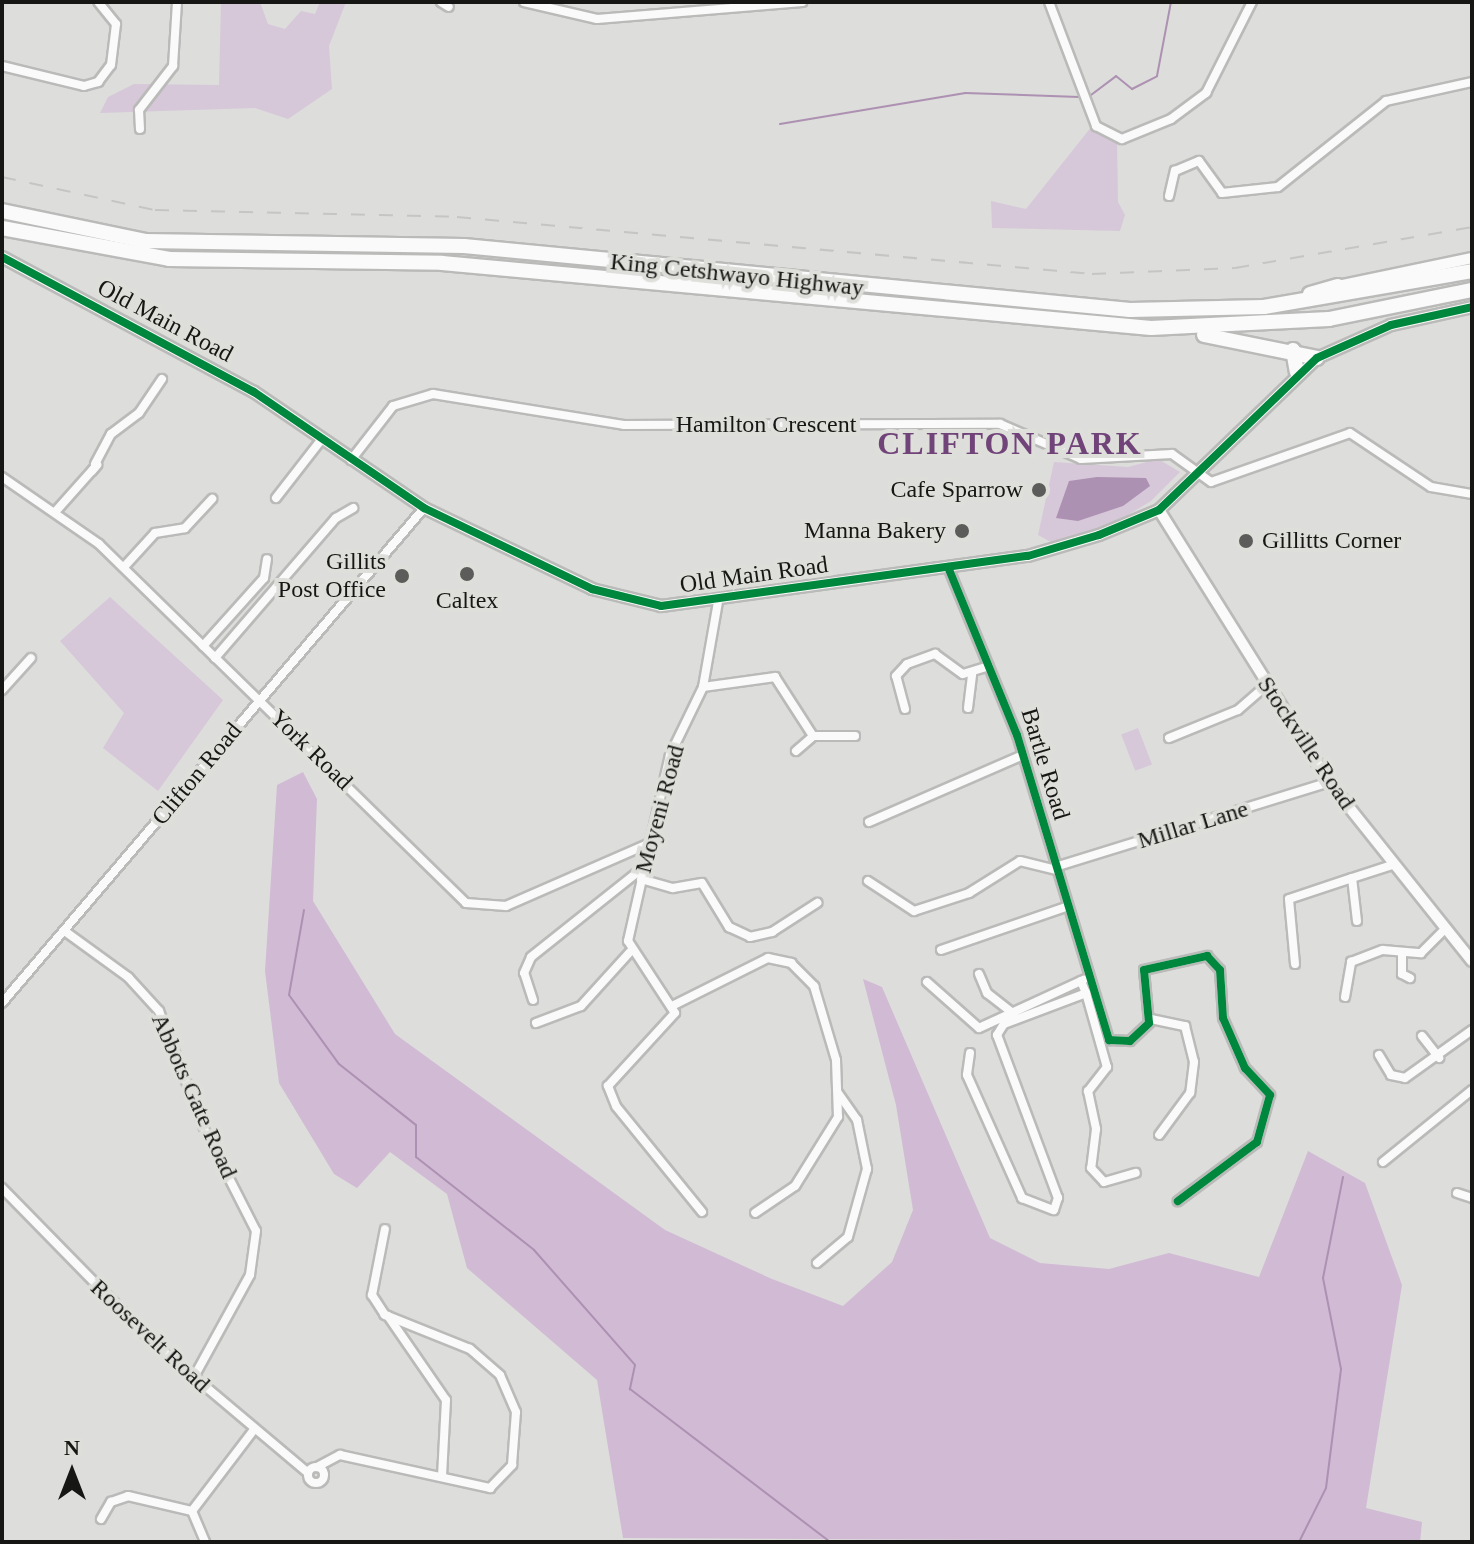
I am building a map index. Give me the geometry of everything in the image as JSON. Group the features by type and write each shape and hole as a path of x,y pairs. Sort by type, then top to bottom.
{"highway":[{"name":"King Cetshwayo Highway","path":"7,211 145,241 464,246 1063,306 1264,307 1472,271"},
{"name":"King Cetshwayo Highway","path":"2,230 169,259 442,263 1151,328 1250,326 1368,312 1472,290"},
{"path":"1264,307 1338,286"},
{"path":"1151,328 1293,350 1317,358"},
{"path":"1293,350 1297,372"}],"street":[{"path":"2,66 84,86 98,82 111,65 116,24 98,2"},
{"path":"140,129 139,110 175,60 177,2"},
{"path":"524,2 597,19 681,7 802,2"},
{"path":"1049,2 1096,126 1122,139 1171,119 1206,93 1252,2"},
{"path":"1169,196 1175,171 1199,161 1215,188 1242,195 1278,187 1386,101 1472,82"},
{"name":"Old Main Road","path":"2,257 254,392 424,508 613,597 661,606 718,602 1053,550 1159,510 1297,372 1317,358 1383,328 1472,307"},
{"path":"1338,286 1472,258"},
{"path":"56,511 93,468 111,434 139,413 162,379"},
{"name":"Hamilton Crescent","path":"351,460 393,406 433,394 624,425 1000,424 1063,455 1095,461 1172,454 1197,474"},
{"path":"1197,474 1215,482 1350,433 1424,484 1472,494"},
{"path":"276,498 322,439"},
{"name":"York Road","path":"2,477 56,511 124,567 470,905 506,906 648,844"},
{"path":"124,567 155,533 185,528 212,499"},
{"path":"215,658 336,518 353,508"},
{"name":"Clifton Road","path":"2,1003 66,932 259,699 424,508"},
{"name":"Stockville Road","path":"1159,510 1266,686 1329,782 1472,961"},
{"path":"203,646 264,578 267,559"},
{"name":"Bartle Road","path":"948,567 1023,755 1084,980"},
{"name":"Moyeni Road","path":"630,952 643,868 670,755 703,687 718,602"},
{"path":"905,709 896,676 907,664 937,654 955,671 972,674 989,666"},
{"path":"2,690 31,658"},
{"path":"968,708 972,674"},
{"path":"703,687 775,677 813,736"},
{"path":"1169,738 1238,710 1266,686"},
{"path":"796,751 813,736 855,736"},
{"path":"869,822 1023,755"},
{"name":"Millar Lane","path":"1056,868 1329,782"},
{"path":"868,881 914,911 969,893 1020,861 1041,872 1056,868"},
{"path":"1295,964 1289,899 1395,864"},
{"path":"533,1000 524,973 531,957 643,868"},
{"path":"1352,878 1357,921"},
{"path":"641,879 673,888 702,883 732,930 750,937 772,932 817,903"},
{"path":"941,950 1066,907"},
{"path":"1345,997 1351,962 1383,950 1402,954 1425,951 1446,928"},
{"name":"Abbots Gate Road","path":"66,932 128,977 159,1011 205,1131 256,1231 250,1275 194,1377"},
{"path":"536,1023 581,1006 630,952 674,1005 675,1014 610,1078 608,1093 702,1212"},
{"path":"1402,954 1402,974 1410,978"},
{"path":"1084,980 1113,1043 1137,1037 1151,1019 1144,970 1200,955 1214,959 1227,1027 1245,1068 1272,1101 1257,1142 1178,1201"},
{"path":"674,1005 749,962 791,963 814,986 838,1093 837,1122 797,1183 755,1213"},
{"path":"979,974 987,993 1014,1014"},
{"path":"1084,980 1107,1067 1088,1091 1096,1125 1091,1168 1104,1182 1136,1173"},
{"path":"927,982 974,1027 1014,1014 1084,980"},
{"path":"970,1053 967,1075 1022,1198 1054,1210 1058,1198 997,1035 1004,1024 1086,993"},
{"path":"1151,1019 1185,1026 1194,1062 1190,1093 1159,1135"},
{"path":"1379,1055 1391,1075 1402,1078 1439,1058 1472,1030"},
{"path":"1422,1036 1439,1058"},
{"path":"1383,1162 1472,1090"},
{"path":"817,1263 848,1237 867,1169 857,1120 838,1093"},
{"name":"Roosevelt Road","path":"2,1188 194,1377 253,1431 308,1473"},
{"path":"1457,1193 1472,1198"},
{"path":"385,1229 370,1286 446,1400 442,1476"},
{"path":"317,1467 320,1481 308,1473 317,1467 340,1455 485,1488 500,1482 515,1448 512,1397 482,1356 388,1316"},
{"path":"192,1511 253,1431"},
{"path":"101,1519 111,1502 128,1496 192,1511"},
{"path":"192,1511 205,1542"}],"shaded area":[{"path":"221,2 260,2 268,24 285,29 301,11 315,14 320,2 346,2 329,46 332,89 288,119 255,108 100,113 108,97 134,84 219,85"},
{"path":"1092,126 1117,144 1118,202 1125,215 1120,231 992,228 991,201 1026,209"},
{"path":"1158,459 1180,472 1151,501 1108,527 1051,542 1038,535 1054,462 1128,467"},
{"path":"1097,477 1146,478 1150,486 1123,506 1078,521 1056,518 1069,481"},
{"path":"110,597 223,700 158,791 103,748 124,713 60,641"},
{"path":"1138,728 1152,764 1135,771 1121,734"},
{"path":"303,772 317,799 313,901 395,1034 665,1230 772,1279 843,1306 892,1262 913,1210 896,1105 863,979 882,987 990,1238 1040,1263 1109,1269 1169,1253 1259,1277 1308,1151 1365,1183 1402,1285 1366,1508 1422,1522 1420,1542 623,1538 597,1380 467,1268 447,1194 390,1152 357,1188 334,1174 279,1083 265,971 277,785"}],"waterway":[{"path":"1091,95 1116,76 1132,89 1157,76 1171,2"},
{"path":"780,124 965,93 1079,97"},
{"path":"304,910 289,995 339,1064 416,1125 416,1157 534,1250 635,1365 630,1389 830,1542"},
{"path":"1299,1542 1326,1488 1341,1369 1323,1278 1343,1177"}],"railway":[{"path":"2,177 155,210 457,217 1092,274 1235,268 1472,227"}],"cycle path":[{"path":"2,257 254,392 424,508 592,589 661,606 1028,556 1099,535 1159,510 1317,358 1391,325 1472,307"},
{"path":"948,567 1017,735 1109,1040 1130,1041 1149,1023 1144,970 1207,956 1220,970 1223,1018 1245,1068 1270,1095 1257,1142 1178,1201"}],"place":[{"name":"Cafe Sparrow","path":"1039,490"},
{"name":"Manna Bakery","path":"962,531"},
{"name":"Gillitts Corner","path":"1246,541"},
{"name":"Caltex","path":"467,574"},
{"name":"Gillits Post Office","path":"402,576"}],"district":[{"name":"CLIFTON PARK","path":"1010,443"}]}
